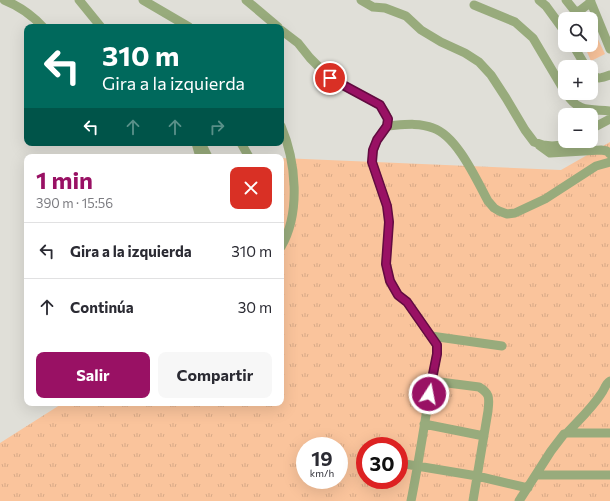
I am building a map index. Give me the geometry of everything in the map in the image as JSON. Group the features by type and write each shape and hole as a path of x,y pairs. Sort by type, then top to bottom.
{"street":[{"path":"4,0 16,5 40,24"},
{"path":"79,0 99,24"},
{"path":"143,0 184,24"},
{"path":"246,0 274,24"},
{"path":"361,0 373,7 385,8 406,16 421,30 479,62 491,75 534,142 550,153 601,150 607,151 610,154"},
{"path":"539,0 546,6 558,22"},
{"path":"566,0 574,10 578,12 591,1 610,49"},
{"path":"474,6 515,22 533,38 558,80"},
{"path":"284,32 298,43 310,58 330,78 380,105 388,119 387,126 377,140 373,150 372,162 387,206 389,222 386,264 390,281 398,295 407,302 437,345 437,354 411,501"},
{"path":"598,78 610,75"},
{"path":"572,100 575,104 586,110 610,111"},
{"path":"598,125 610,119"},
{"path":"387,126 415,124 433,128 443,133 453,142 488,201 499,211 507,214 515,213 545,200 596,166 610,162"},
{"path":"284,133 292,165 294,194 292,217 284,239"},
{"path":"534,142 543,145 558,145"},
{"path":"431,336 502,346"},
{"path":"519,501 551,451 564,434 567,433 602,393 606,383 610,380"},
{"path":"432,381 478,387 485,391 489,397 473,501"},
{"path":"424,424 484,436"},
{"path":"567,433 610,433"},
{"path":"408,465 477,476 528,488"},
{"path":"536,475 610,475"}],"green space":[{"path":"598,39 605,54 591,60 587,52 598,52"},
{"path":"610,142 610,501 0,501 0,443 58,406 284,406 284,158 561,170"}],"route":[{"path":"330,78 380,105 388,119 387,126 377,140 373,150 372,162 387,206 389,222 386,264 390,281 398,295 407,302 437,345 437,354 429,394"}]}
